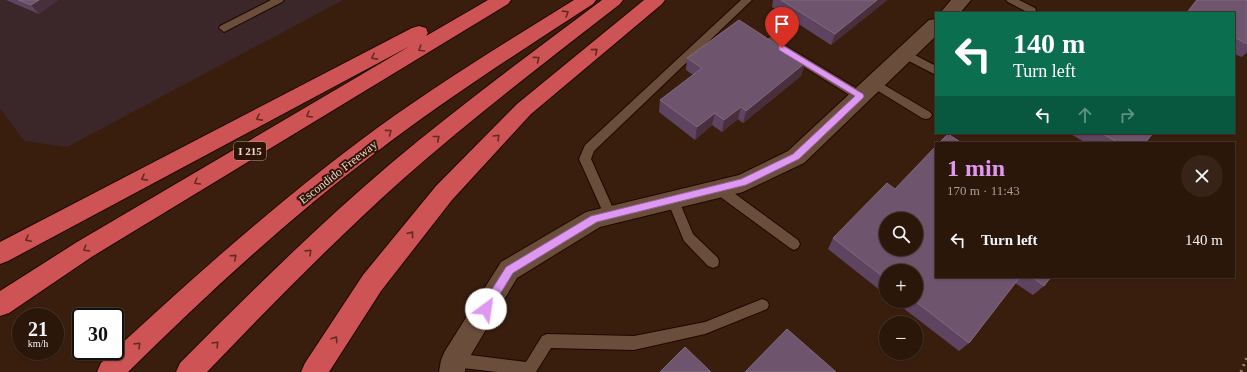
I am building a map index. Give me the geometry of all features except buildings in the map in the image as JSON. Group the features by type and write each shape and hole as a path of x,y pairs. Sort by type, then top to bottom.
{"highway":[{"path":"0,254 482,0"},
{"name":"I 215","path":"0,306 85,249 502,0"},
{"name":"Escondido Freeway","path":"110,372 143,339 251,242 327,179 409,117 486,64 587,0"},
{"path":"189,372 282,278 383,184 428,145 500,87 614,0"},
{"path":"314,372 372,283 444,193 524,109 656,0"}],"street":[{"path":"950,12 962,0"},
{"path":"453,366 509,270 594,219 743,183 796,156 935,26"}],"lane":[{"path":"224,28 279,0"},
{"path":"610,215 585,159 589,148 733,18 747,0"},
{"path":"1011,0 1031,10"},
{"path":"763,36 867,90 926,114"},
{"path":"906,54 935,70"},
{"path":"719,189 794,244"},
{"path":"673,200 688,237 712,262"},
{"path":"453,366 530,369 547,341 634,343 705,328 762,304"}],"shaded area":[{"path":"0,0 343,0 67,147 24,141 0,108"}],"railway":[{"path":"1241,372 1247,357"}],"route":[{"path":"486,309 509,270 594,219 743,183 796,156 860,96 782,48"}]}
